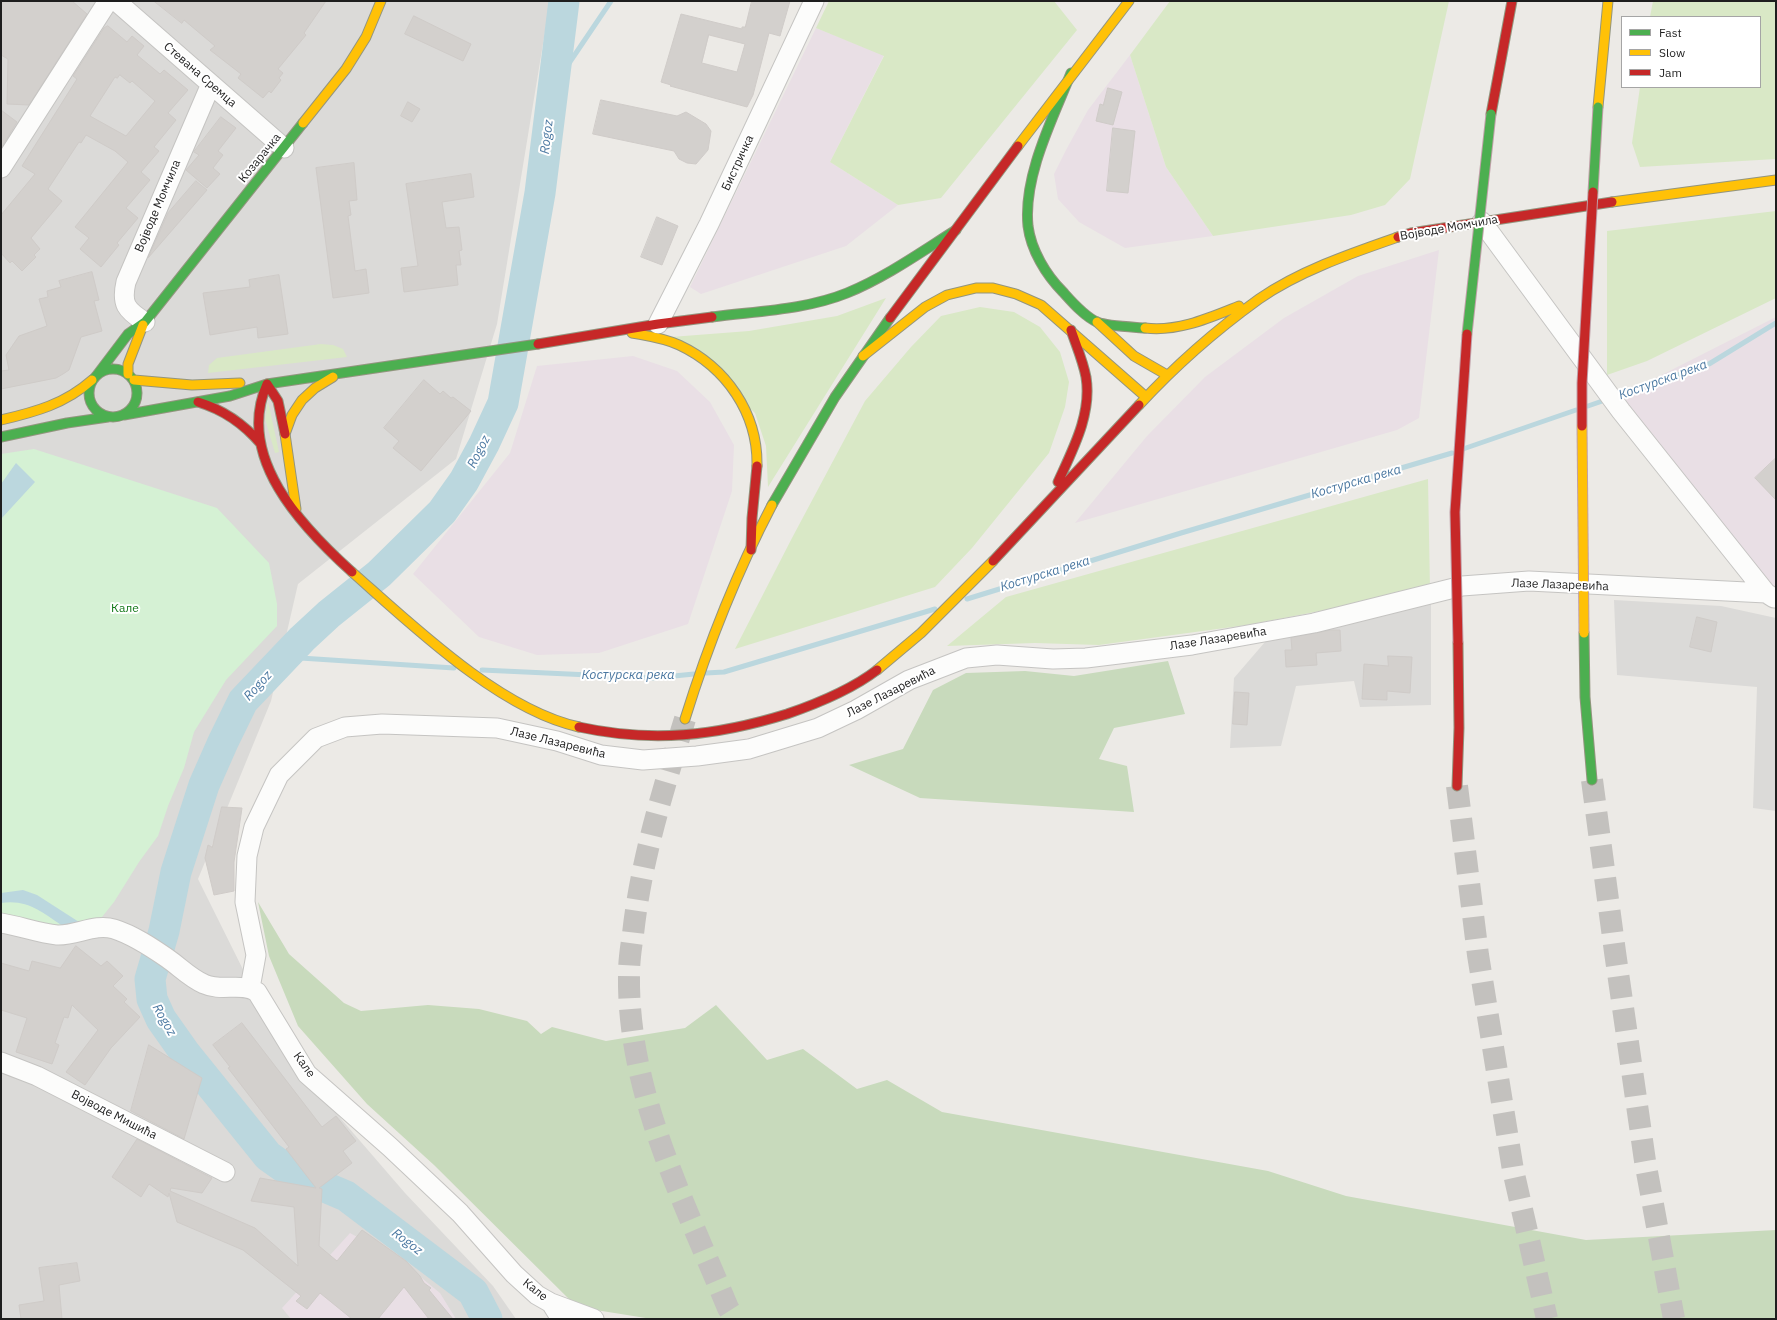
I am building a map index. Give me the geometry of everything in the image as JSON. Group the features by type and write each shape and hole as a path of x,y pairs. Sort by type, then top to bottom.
{"main road":[{"name":"Козарачка","path":"95,378 125,338 145,322 346,69 366,37 381,1"},
{"path":"685,719 703,659 751,550 805,446 863,356 1072,73 1129,1"},
{"path":"1457,786 1459,728 1455,513 1461,401 1472,270 1491,114 1512,1"},
{"path":"1592,780 1585,697 1582,384 1598,107 1608,1"},
{"path":"1072,73 1036,163 1028,203 1028,227 1037,255 1052,281 1077,307 1097,322 1134,356 1167,375"},
{"name":"Војводе Момчила","path":"261,444 277,485 297,515 310,530 340,560 426,636 468,669 509,697 544,717 582,729 621,735 655,737 732,730 803,708 839,692 872,674 936,620 1167,375 1196,349 1260,298 1307,272 1354,252 1411,233 1608,202 1776,180"},
{"path":"1,437 67,423 124,415 230,396 267,384 493,351 658,324 806,305 847,293 881,276 956,230"},
{"path":"863,356 925,307 948,295 976,288 994,288 1041,305 1071,329 1146,397"},
{"path":"1097,322 1160,330 1198,322 1260,298"},
{"name":"Козарачка","path":"131,377 130,359 145,322"},
{"path":"1051,498 1079,436 1085,415 1086,378 1071,329"},
{"path":"610,332 651,335 679,345 700,357 732,385 745,406 754,431 757,451 758,475 752,508 751,550"},
{"path":"1,420 44,410 64,402 79,393 104,370 112,369 121,370 131,377 137,388 137,396 132,407 124,415"},
{"path":"285,434 293,411 304,397 316,386 341,373"},
{"path":"131,377 192,386 228,382 267,384 274,390 278,397 297,515"},
{"path":"95,378 89,387 90,403 101,414 108,417"},
{"path":"261,444 258,409 260,395 267,384"},
{"path":"198,402 215,407 237,419 248,428 261,444"}],"street":[{"path":"1,168 108,1"},
{"name":"Стевана Сремца","path":"116,1 284,148"},
{"name":"Бистричка","path":"658,324 707,228 814,1"},
{"name":"Војводе Момчила","path":"145,322 133,314 126,306 123,296 126,282 211,84"},
{"name":"Лазе Лазаревића","path":"1482,222 1621,411 1771,596"},
{"name":"Лазе Лазаревића","path":"250,988 256,955 245,902 247,856 254,827 279,775 316,738 346,727 382,724 497,728 557,741 601,755 643,760 697,756 750,749 818,728 856,710 909,680 966,658 997,654 1052,659 1086,658 1192,645 1314,623 1462,586 1528,581 1771,596"},
{"path":"1,923 57,935 89,929 113,928 134,937 167,958 187,975 206,985 220,988 250,988"},
{"name":"Кале","path":"250,988 257,992 307,1074 390,1147 460,1213 514,1274 537,1295 551,1303 561,1319"},
{"name":"Војводе Мишића","path":"1,1062 37,1076 225,1172"},
{"path":"551,1303 594,1319"}],"shaded area":[{"path":"1,1 550,1 497,324 456,459 298,584 271,701 198,879 285,1054 405,1193 493,1286 516,1319 1,1319"},
{"path":"816,28 884,55 830,162 898,205 846,246 701,294 690,287"},
{"path":"1130,55 1166,167 1213,236 1125,248 1079,222 1058,199 1054,174 1066,150 1088,110"},
{"path":"1439,250 1419,418 1397,430 1075,523 1147,436 1205,377 1284,318 1358,276"},
{"path":"1776,317 1776,593 1618,397"},
{"path":"633,356 677,371 710,402 734,445 732,491 688,624 599,653 537,655 479,637 413,574 510,453 537,366"},
{"path":"1431,600 1431,705 1360,707 1354,681 1296,686 1281,746 1230,748 1234,678 1271,635"},
{"path":"1614,600 1721,606 1776,618 1776,811 1753,808 1757,687 1617,675"},
{"path":"350,1233 400,1260 440,1293 456,1319 291,1319 282,1308"}],"green space":[{"path":"829,1 1054,1 1077,30 941,198 898,205 830,162 884,56 816,28"},
{"path":"1170,1 1449,1 1410,179 1385,205 1351,215 1213,236 1166,167 1130,55"},
{"path":"1653,1 1776,1 1776,159 1640,167 1632,143 1640,88 1761,88 1761,16 1650,16"},
{"path":"1776,211 1776,298 1647,361 1607,375 1607,231"},
{"path":"886,298 768,487 766,446 755,413 671,337 749,331 837,316"},
{"path":"980,307 1014,312 1040,327 1060,352 1069,382 1065,407 1049,453 972,548 935,587 735,649 865,401 911,347 941,316"},
{"path":"321,344 333,345 343,349 347,357 208,373 209,365 217,358"},
{"path":"268,401 279,452 275,453 265,419"},
{"name":"Кале","path":"34,449 217,508 269,563 277,604 277,626 226,680 194,732 184,768 168,806 158,836 139,862 114,902 102,917 83,926 69,930 1,918 1,454"},
{"path":"1428,479 1430,590 1247,625 1099,645 1035,643 947,646 1006,597"},
{"path":"1168,661 1185,714 1114,728 1099,759 1127,766 1134,812 920,798 849,765 903,749 933,690 966,673 1025,671 1074,676"},
{"path":"258,902 289,954 344,1003 361,1011 428,1005 479,1009 527,1021 541,1034 552,1027 606,1041 685,1028 716,1005 767,1060 803,1049 857,1089 887,1080 942,1112 1268,1171 1346,1196 1586,1240 1776,1230 1776,1319 652,1319 577,1307 434,1165 367,1104 298,1026 269,956"}],"water":[{"path":"16,463 35,482 1,519 1,484"},
{"path":"23,890 37,895 79,922 63,926 27,905 11,902 1,903 1,893"}],"building":[{"path":"1,1 72,1 87,14 29,105 7,104 8,59 1,55"},
{"path":"154,1 326,1 304,33 306,35 278,69 283,73 279,78 281,80 271,93 269,91 263,98 238,78 241,74 210,50 215,46 184,20 182,23"},
{"path":"752,1 790,1 780,36 769,33 753,95 747,107 670,86 671,85 661,82 681,14 742,29 742,27 745,27","holes":["709,35 745,44 737,72 702,63"]},
{"path":"414,16 471,44 463,61 405,34"},
{"path":"108,26 127,42 132,36 144,46 137,55 160,74 164,70 188,90 168,113 176,120 154,147 159,151 141,172 150,180 126,208 138,218 117,243 119,245 101,267 80,249 89,238 75,227 128,162 115,151 86,135 81,143 79,142 48,189 62,201 31,238 40,249 34,255 36,257 22,271 12,261 10,263 1,253 1,215 35,174 22,166 77,79 73,76 104,28","holes":["120,75 130,83 132,81 155,101 126,136 90,116 115,77 117,78"]},
{"path":"1108,88 1122,92 1113,125 1096,121 1100,104 1103,105"},
{"path":"601,100 677,116 686,112 706,124 711,131 708,150 696,164 687,163 679,159 674,151 593,134"},
{"path":"408,102 420,109 412,122 401,116"},
{"path":"1,110 17,122 1,148"},
{"path":"221,117 236,128 218,151 223,155 213,168 220,174 207,188 186,170 199,155 194,152"},
{"path":"1113,128 1135,131 1128,193 1107,191"},
{"path":"354,163 357,200 349,201 351,215 348,216 355,271 366,269 369,293 333,298 316,168"},
{"path":"471,174 474,197 442,202 446,228 459,227 462,250 459,251 461,265 456,265 458,285 404,292 401,268 418,266 406,184"},
{"path":"196,181 207,190 148,258 168,213"},
{"path":"657,217 678,226 662,265 641,257"},
{"path":"92,272 99,300 94,301 102,331 81,337 69,370 63,374 56,378 1,389 1,371 9,370 6,355 19,336 47,326 39,299 48,297 47,291 61,287 59,281"},
{"path":"279,275 288,334 258,338 257,327 210,335 203,293 250,287 249,280"},
{"path":"424,380 440,394 443,391 471,411 421,471 393,448 399,441 384,428"},
{"path":"1776,458 1776,500 1755,478"},
{"path":"1697,617 1717,622 1711,652 1690,647"},
{"path":"1331,630 1340,630 1341,651 1316,653 1317,665 1286,667 1285,650 1292,650 1291,638"},
{"path":"1388,656 1412,657 1410,693 1387,691 1387,700 1362,699 1364,664 1388,666"},
{"path":"1235,692 1249,693 1247,725 1233,724"},
{"path":"222,807 242,808 234,862 234,891 214,895 205,858 208,845 212,847"},
{"path":"76,946 101,966 107,961 123,976 113,986 127,999 124,1002 140,1017 111,1048 85,1085 66,1072 98,1030 72,1005 68,1018 64,1017 55,1043 59,1045 52,1064 16,1052 27,1018 1,1010 1,963 29,971 32,961 60,968"},
{"path":"242,1023 322,1127 336,1116 356,1141 343,1151 352,1163 319,1188 322,1189 319,1246 337,1261 362,1230 406,1261 420,1276 424,1283 431,1288 429,1290 453,1319 429,1319 404,1287 378,1319 352,1319 320,1293 307,1309 296,1301 301,1296 243,1250 177,1222 169,1193 168,1197 149,1184 141,1197 112,1177 137,1139 212,1178 202,1193 171,1188 170,1191 255,1228 298,1266 294,1207 251,1201 260,1178 316,1188 286,1149 289,1147 228,1068 230,1067 213,1045"},
{"path":"149,1045 202,1078 184,1139 131,1111"},
{"path":"77,1263 80,1281 59,1285 62,1319 21,1319 19,1305 44,1301 39,1268"}],"waterway":[{"name":"Rogoz","path":"487,1319 473,1292 346,1196 292,1173 268,1156 185,1053 161,1019 152,999 150,979 164,931 176,872 204,785 243,701 302,639 329,614 379,574 442,512 464,481 484,444 503,403 540,193 564,1"},
{"path":"553,87 611,1"},
{"name":"Костурска река","path":"1588,406 1709,364 1776,323"},
{"name":"Костурска река","path":"1463,449 1576,410"},
{"name":"Костурска река","path":"967,599 1181,533 1452,453"},
{"name":"Костурска река","path":"706,673 724,672 935,609"},
{"name":"Костурска река","path":"285,657 454,668"},
{"name":"Костурска река","path":"482,670 654,678 694,674"}],"tunnel":[{"path":"685,719 661,799 641,879 629,964 631,1018 637,1061 661,1145 728,1308 735,1319"},
{"path":"1592,780 1645,1161 1674,1319"},
{"path":"1457,786 1478,955 1513,1170 1547,1319"}],"traffic: fast":[{"path":"1071,73 1048,128 1030,187 1028,226 1032,244 1045,270 1083,313 1101,323 1145,328"},
{"path":"1593,192 1598,107"},
{"path":"1467,334 1491,114"},
{"path":"97,375 128,334 145,322 303,123"},
{"path":"712,317 798,306 831,299 876,280 956,230"},
{"path":"772,505 835,397 890,318"},
{"path":"267,384 538,344"},
{"path":"108,369 118,369 130,376 137,388 137,393 137,398 130,410 118,417 108,417 100,413 93,406 89,398 89,388 93,380 100,373 108,369"},
{"path":"124,415 230,396 267,384"},
{"path":"1,437 67,423 108,417"},
{"path":"1584,633 1585,697 1592,780"}],"traffic: slow":[{"path":"303,123 346,69 366,37 381,1"},
{"path":"1018,146 1129,1"},
{"path":"1598,107 1608,1"},
{"path":"1612,202 1776,180"},
{"path":"1139,405 1196,349 1259,299 1308,271 1344,256 1398,237"},
{"path":"863,356 925,307 947,295 976,288 993,288 1016,294 1041,305 1146,397"},
{"path":"1145,328 1157,329 1181,326 1205,319 1239,306"},
{"path":"1097,322 1134,356 1167,375"},
{"path":"128,374 128,364 143,325"},
{"path":"632,333 662,339 679,345 696,354 725,379 745,410 752,428 756,446 757,466"},
{"path":"296,509 285,434 292,415 302,400 315,388 333,377"},
{"path":"1,420 26,414 49,406 71,395 92,380"},
{"path":"134,380 192,385 240,383"},
{"path":"1582,426 1584,633"},
{"path":"685,719 713,637 746,557 772,505"},
{"path":"877,670 921,633 993,561"},
{"path":"352,572 429,640 488,684 519,703 549,718 579,727"}],"traffic: jam":[{"path":"1491,114 1512,1"},
{"path":"890,318 1018,146"},
{"path":"1582,426 1582,383 1593,192"},
{"path":"1398,237 1411,233 1612,202"},
{"path":"538,344 658,324 712,317"},
{"path":"1058,482 1080,431 1086,404 1086,377 1071,330"},
{"path":"1458,643 1455,512 1467,334"},
{"path":"267,384 259,411 260,438 267,464 279,488 295,512 313,534 352,572"},
{"path":"267,384 278,401 285,434"},
{"path":"198,402 225,413 254,436 261,444"},
{"path":"993,561 1139,405"},
{"path":"751,550 752,518 757,466"},
{"path":"1457,786 1459,728 1458,643"},
{"path":"579,727 632,735 658,736 684,735 735,728 761,722 811,705 846,690 877,670"}]}
